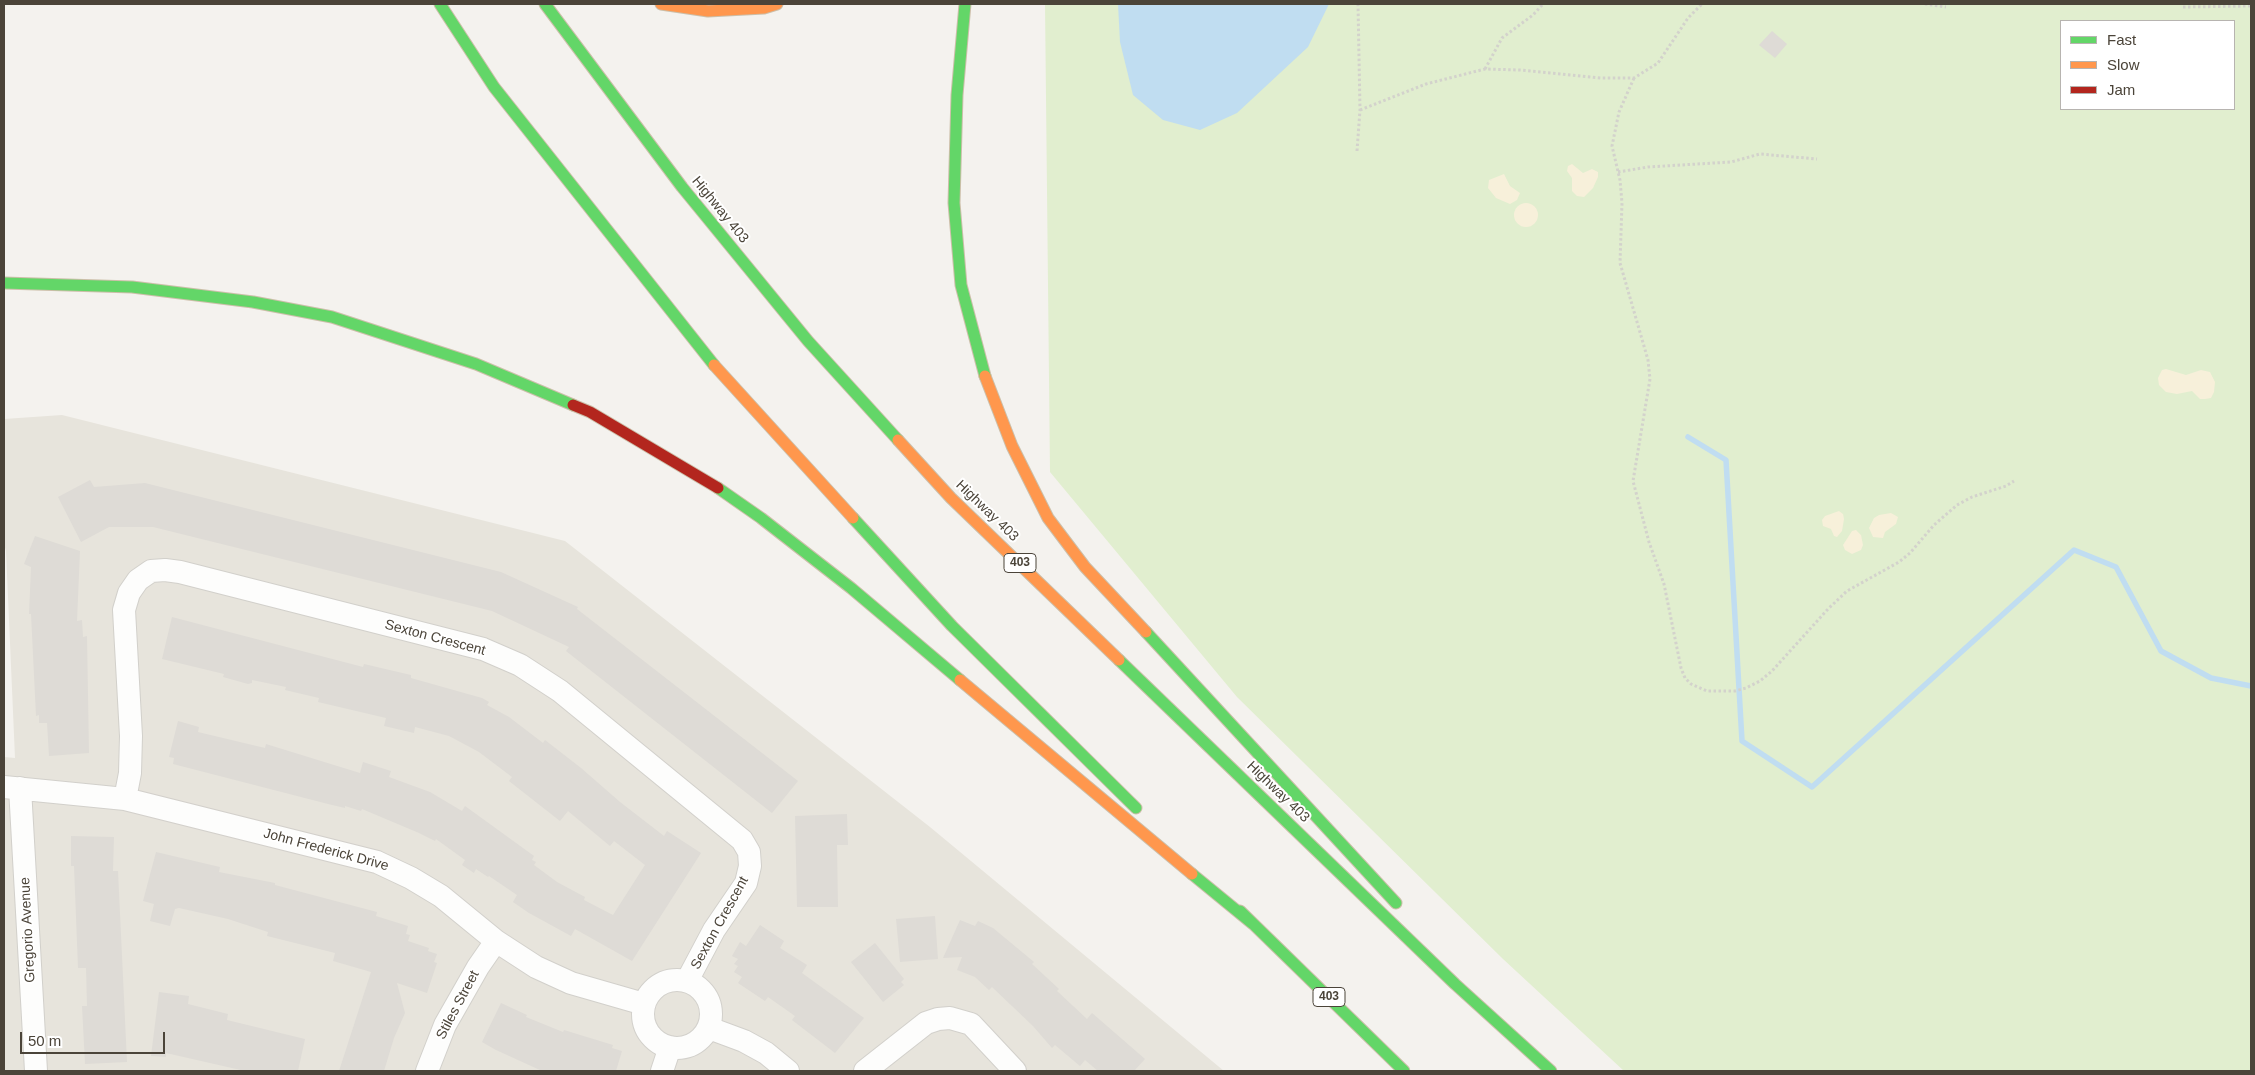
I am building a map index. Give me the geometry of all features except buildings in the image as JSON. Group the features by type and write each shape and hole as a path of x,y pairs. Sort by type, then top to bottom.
{"highway":[{"path":"440,4 494,87 725,378 952,626 1141,813"},
{"name":"Highway 403","path":"545,4 682,187 802,334 952,498 1448,977 1552,1071"},
{"path":"661,4 708,11 764,8 777,4"},
{"path":"965,4 957,95 954,203 961,285 982,369 1012,446 1048,518 1085,567 1403,911"},
{"path":"4,283 132,287 253,302 332,317 476,364 590,412 706,480 776,530 851,588 1110,808 1253,924"},
{"name":"403","path":"1162,834 1404,1071"},
{"path":"1464,976 1552,1071"}],"street":[{"name":"Sexton Crescent","path":"125,799 130,773 131,736 124,610 129,592 138,580 151,571 180,572 483,649 520,665 560,691 742,840 749,852 750,866 746,883 714,930 687,981"},
{"name":"John Frederick Drive","path":"12,788 125,799 389,866 441,896 517,957 554,976 644,1004"},
{"name":"Gregorio Avenue","path":"12,788 36,1071"},
{"name":"Stiles Street","path":"427,1071 445,1025 478,967 496,942"},
{"path":"676,980 687,981 697,986 708,1000 711,1016 708,1028 696,1042 679,1048 670,1047 659,1043 651,1036 645,1026 643,1016 644,1004 649,995 661,984 676,980"},
{"path":"865,1071 926,1023 950,1018 971,1024 1015,1071"},
{"path":"708,1028 744,1041 766,1053 788,1071"},
{"path":"662,1071 670,1047"}],"path":[{"path":"1357,151 1360,110 1358,4"},
{"path":"1484,70 1502,38 1533,15 1543,4"},
{"path":"1360,110 1426,84 1484,70 1520,70 1601,78 1634,78 1658,63 1688,18 1702,4"},
{"path":"1925,4 1946,7"},
{"path":"2184,7 2251,6"},
{"path":"1634,78 1619,112 1612,146 1622,203 1620,263 1646,350 1650,379 1633,481 1646,533 1664,584 1681,668 1685,678 1691,684 1707,691 1735,691 1760,681 1772,671 1847,591 1899,562 1910,553 1934,525 1957,505 1972,497 2006,486 2014,481"},
{"path":"1618,172 1648,167 1731,162 1760,154 1817,159"}],"shaded area":[{"path":"62,415 565,541 930,827 1224,1071 4,1071 4,757 15,758 6,551 4,544 4,419"}],"green space":[{"path":"1045,4 2251,4 2251,1071 1624,1071 1503,959 1237,697 1050,472"}],"sand":[{"path":"1572,164 1583,173 1592,169 1598,172 1593,188 1584,197 1577,196 1572,191 1572,178 1567,171 1568,166"},
{"path":"1504,174 1510,186 1520,193 1517,200 1510,204 1496,198 1488,188 1489,180"},
{"path":"1526,203 1534,207 1538,215 1534,223 1526,227 1518,223 1514,215 1518,207"},
{"path":"2166,369 2186,375 2201,370 2210,372 2215,382 2211,398 2200,399 2192,391 2177,394 2166,392 2159,385 2158,378 2162,370"},
{"path":"1839,511 1843,514 1844,519 1842,531 1837,537 1834,536 1831,529 1823,526 1822,520 1825,516"},
{"path":"1891,513 1898,517 1896,524 1885,532 1883,538 1873,537 1869,528 1874,518"},
{"path":"1856,530 1861,535 1863,545 1861,550 1852,554 1845,550 1843,545 1852,531"}],"water":[{"path":"1118,4 1329,4 1308,47 1237,113 1200,130 1163,120 1133,95 1120,42"}],"waterway":[{"path":"1688,437 1726,460 1742,741 1812,787 2074,550 2116,567 2161,651 2211,678 2251,686"}],"traffic: fast":[{"path":"440,4 494,87 714,365"},
{"path":"545,4 682,187 808,341 898,440"},
{"path":"965,4 957,95 954,203 961,285 985,376"},
{"path":"4,283 132,287 253,302 332,317 476,364 573,405"},
{"path":"718,488 761,518 851,588 960,680"},
{"path":"853,518 952,626 1136,808"},
{"path":"1146,632 1396,903"},
{"path":"1119,660 1455,984 1551,1071"},
{"path":"1192,874 1253,924"},
{"path":"1240,911 1404,1071"}],"traffic: slow":[{"path":"661,4 708,11 764,8 777,4"},
{"path":"714,365 853,518"},
{"path":"985,376 1012,446 1048,518 1085,567 1146,632"},
{"path":"898,440 951,498 1119,660"},
{"path":"960,680 1192,874"}],"traffic: jam":[{"path":"573,405 590,412 718,488"}]}
